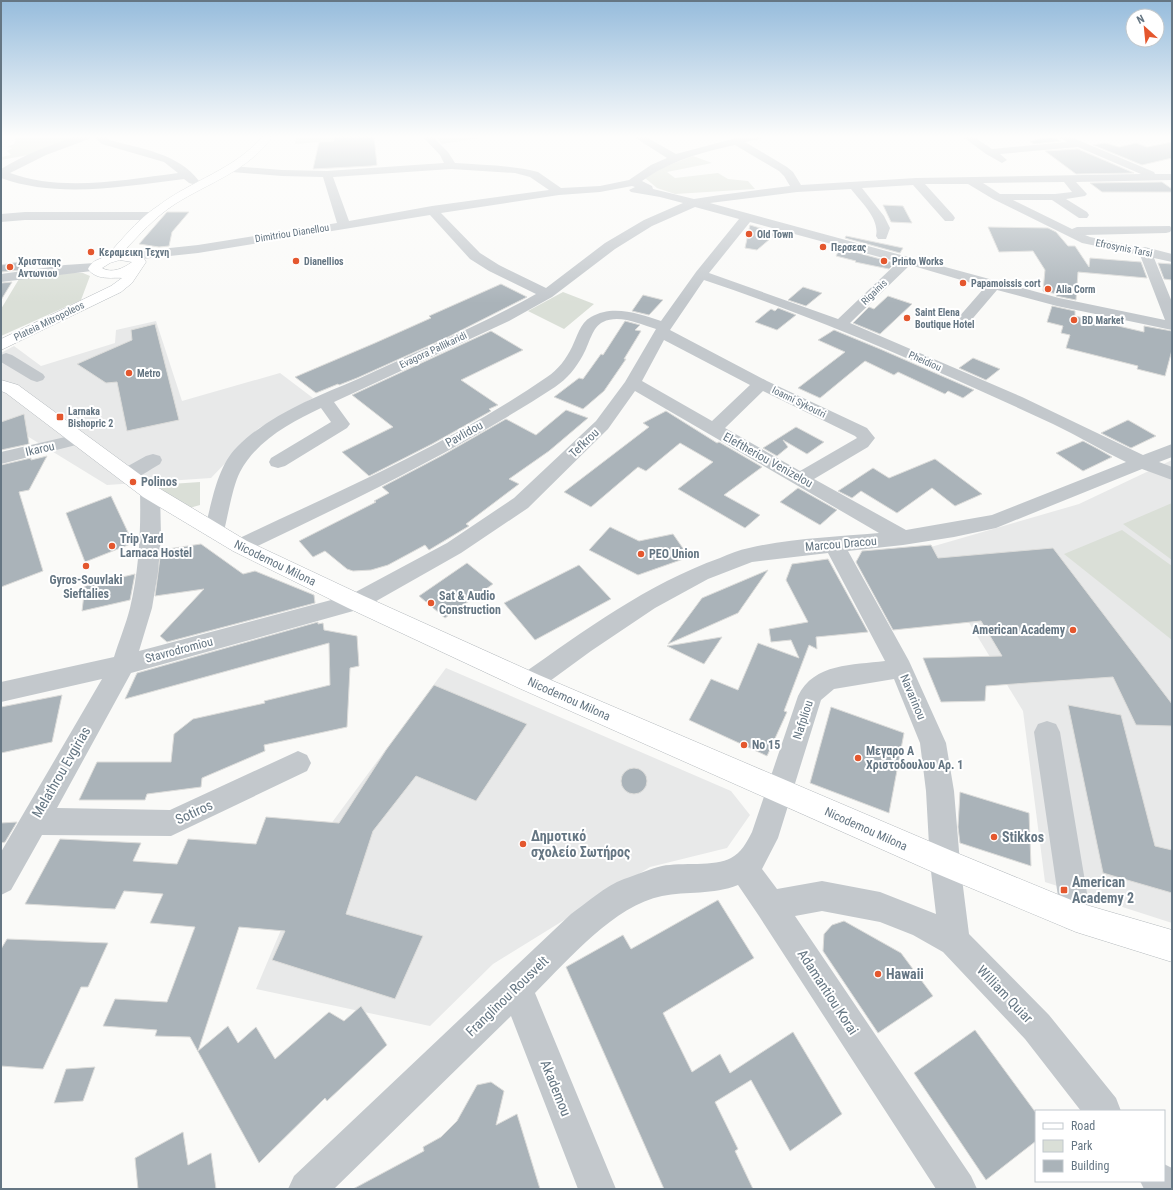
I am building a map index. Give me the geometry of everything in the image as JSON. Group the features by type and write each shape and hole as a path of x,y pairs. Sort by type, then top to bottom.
{"main road":[{"path":"135,263 123,272 99,270 101,262 112,257 151,216 170,202 187,193"},
{"path":"112,257 135,263"},
{"name":"Plateia Mitropoleos","path":"4,351 116,289 123,284 135,263"},
{"name":"Plateia Mitropoleos","path":"98,298 106,285 99,270"},
{"name":"Nicodemou Milona","path":"1,385 12,390 150,492 240,546 356,602 530,682 945,863 1076,917 1172,946"}],"street":[{"path":"333,193 344,225"},
{"name":"Dimitriou Dianellou","path":"135,263 198,249 432,210 554,193"},
{"name":"Dimitriou Dianellou","path":"655,193 907,260 994,286 1057,302 1172,326"},
{"path":"694,203 726,197 766,193"},
{"path":"860,193 880,219 884,228 882,236"},
{"path":"926,193 949,218"},
{"name":"Efrosynis Tarsi","path":"990,193 1066,232 1086,240 1104,245 1145,251 1172,258"},
{"path":"997,197 1055,197 1081,194 1080,193"},
{"path":"1055,197 1083,214"},
{"name":"Evagora Pallikaridi","path":"214,531 230,473 243,452 270,429 324,400 504,318 547,294 610,246 648,223 694,203"},
{"path":"432,210 475,256 494,268 547,294"},
{"path":"1,218 32,216 151,216"},
{"name":"Tefkrou","path":"356,602 454,548 493,523 520,503 602,425 633,383 663,330 701,275 747,217"},
{"path":"1066,232 1169,228"},
{"path":"1169,228 1154,236 1148,243 1145,251 1172,320"},
{"name":"Rigainis","path":"841,324 907,260"},
{"path":"1,278 65,268 99,270"},
{"name":"Pheidiou","path":"701,275 749,290 841,324 1062,421 1144,462 1172,474"},
{"path":"963,320 994,286"},
{"name":"Pavlidou","path":"240,546 404,468 485,422 555,379 570,364 578,351 587,328 596,320 612,314 627,315 663,330"},
{"name":"Ioanni Sykoutri","path":"663,330 761,384 861,432 866,438 862,443 801,478"},
{"path":"4,351 37,377"},
{"name":"Eleftheriou Venizelou","path":"633,383 801,478 903,538"},
{"path":"714,429 761,384"},
{"path":"278,462 341,424 324,400"},
{"name":"Ikarou","path":"1,458 78,440"},
{"name":"Marcou Dracou","path":"530,682 583,644 641,607 700,573 749,555 790,549 903,538 954,530 996,521 1172,450"},
{"path":"126,475 153,460"},
{"name":"Melathrou Evgirias","path":"1,880 123,665 141,608 147,572 151,537 150,492"},
{"name":"Navarinou","path":"834,545 901,668 933,743 940,791 945,863"},
{"name":"Stavrodromiou","path":"1,692 123,665 356,602"},
{"name":"Nafpliou","path":"779,791 810,696 815,689 823,682 831,679 901,668"},
{"path":"1047,732 1076,917"},
{"name":"Sotiros","path":"34,821 171,823 298,763"},
{"path":"743,868 754,857 764,838 779,791"},
{"path":"945,863 954,941"},
{"name":"Adamantiou Korai","path":"743,868 770,905 958,1189"},
{"name":"Franglinou Rousvelt","path":"307,1189 582,925 624,894 662,881 711,877 743,868"},
{"path":"770,905 822,896 880,907 923,924 954,941"},
{"name":"William Quiar","path":"954,941 1037,1027 1103,1110"},
{"name":"Akademou","path":"516,987 597,1189"}],"shaded area":[{"path":"156,321 182,401 280,373 313,398 259,428 211,478 107,485 1,420 1,353 14,346 41,366 115,343 116,330"},
{"name":"American Academy","path":"1172,460 1172,923 1045,882 1023,711 924,549 1079,504"},
{"name":"Δημοτικό σχολείο Σωτήρος","path":"446,668 731,791 750,815 727,848 650,867 493,964 430,1026 256,989 319,840"}],"green space":[{"path":"671,193 698,193 675,194"},
{"path":"68,272 83,273 90,276 81,300 1,336 1,309 19,279"},
{"path":"563,292 594,304 564,329 528,311"},
{"path":"200,482 200,505 186,509 156,485"},
{"path":"1172,503 1172,560 1123,524"},
{"path":"1122,530 1172,566 1172,640 1064,554"}],"building":[{"path":"883,205 903,206 912,223 891,222"},
{"path":"167,212 189,212 172,232 169,246 159,247 139,244"},
{"path":"750,225 777,233 757,250 745,248"},
{"path":"988,227 1048,228 1056,232 1068,246 1075,246 1089,267 1090,258 1141,262 1147,278 1078,272 1076,300 1056,296 1057,294 1043,291 1045,270 1033,251 999,252"},
{"path":"846,236 903,248 900,253 845,238"},
{"path":"840,248 895,263 889,269 855,262 856,261 836,256"},
{"name":"Χριστακης Αντωνιου","path":"25,261 20,270 1,272 1,265"},
{"path":"1158,263 1172,264 1172,280 1164,279"},
{"path":"12,282 1,300 1,283"},
{"path":"501,284 527,297 448,337 357,378 316,393 295,377 431,318 429,316"},
{"path":"803,287 822,293 806,306 788,300"},
{"path":"643,295 663,300 649,315 632,311"},
{"path":"888,296 912,304 880,334 853,323 869,307 874,309"},
{"path":"1052,306 1075,311 1075,316 1144,332 1144,326 1172,331 1172,350 1165,376 1137,369 1138,366 1066,348 1070,335 1061,333 1063,326 1047,322"},
{"path":"778,308 796,315 777,330 755,322 771,309 775,311"},
{"path":"625,321 640,325 635,330 641,331 624,359 626,359 604,391 583,409 554,397 579,378 583,379 601,354 603,355"},
{"name":"Metro","path":"155,324 179,420 127,431 117,382 106,383 77,364 132,340 131,330"},
{"path":"834,330 974,390 963,398 948,391 945,394 898,372 894,375 865,361 820,398 798,388 845,352 818,340"},
{"path":"491,331 523,350 461,380 498,405 489,409 491,411 432,444 369,476 342,452 393,427 352,395"},
{"path":"973,358 1000,369 986,380 959,368"},
{"path":"566,410 588,418 549,451 509,479 519,484 466,524 469,526 429,550 425,545 388,565 371,570 353,571 347,569 325,551 313,557 299,541 376,502 374,501 389,493 382,487 443,455 506,419 536,435"},
{"path":"666,411 717,443 719,442 762,467 724,495 760,515 745,528 678,489 713,462 680,443 646,471 638,467 591,507 564,492 649,427 643,423"},
{"path":"24,414 29,444 1,450 1,422"},
{"path":"1128,420 1156,436 1131,448 1101,433"},
{"path":"796,427 824,442 807,454 783,440 788,447 777,456 763,448"},
{"path":"1083,441 1112,457 1083,471 1056,453"},
{"path":"47,456 29,490 19,492 43,571 1,587 1,465"},
{"path":"935,459 982,494 955,506 932,488 897,513 861,491 852,498 838,491 873,468 889,478"},
{"path":"798,488 837,510 820,525 780,502"},
{"path":"111,496 133,543 85,562 66,513"},
{"name":"PEO Union","path":"610,527 639,541 673,534 689,557 638,575 589,550"},
{"path":"201,544 243,574 255,571 314,595 315,603 167,642 160,636 204,589 155,596 161,550"},
{"path":"931,545 938,558 1053,548 1172,704 1172,726 1136,725 1113,677 986,686 985,701 941,702 923,658 1002,656 981,621 893,630 856,562 862,551"},
{"path":"828,559 868,632 816,637 817,649 809,645 784,711 787,712 767,756 689,720 711,679 738,690 758,643 799,658 791,640 771,642 769,629 808,622 786,580 792,564"},
{"path":"467,563 493,584 445,618 419,596"},
{"path":"579,565 611,599 535,640 504,603"},
{"path":"768,570 738,613 668,644 702,598"},
{"path":"135,574 130,600 82,611 85,586"},
{"path":"318,622 318,624 323,623 324,630 357,636 359,666 350,668 347,727 264,745 265,751 202,778 201,787 147,794 145,800 79,800 97,762 171,762 174,734 193,719 265,703 264,701 330,685 329,643 125,699 137,673"},
{"path":"722,637 704,664 667,646"},
{"path":"434,685 527,724 476,801 416,776 373,831 346,914 423,936 395,999 272,960 285,931 239,927 198,1051 228,1026 238,1043 256,1027 275,1059 329,1012 344,1021 361,1006 387,1045 327,1101 325,1098 259,1163 190,1037 155,1036 157,1030 103,1026 115,999 167,1002 195,927 150,923 163,894 124,891 115,909 25,904 60,839 141,843 133,861 177,864 188,839 256,844 266,817 339,823 386,750"},
{"path":"62,695 52,742 1,753 1,707"},
{"path":"1068,705 1121,715 1155,846 1172,850 1172,893 1103,873"},
{"name":"Μεγαρο Α Χριστοδουλου Αρ. 1","path":"831,707 904,733 889,813 810,783"},
{"path":"634,768 643,772 647,781 643,790 634,794 625,790 621,781 625,772"},
{"path":"960,792 1029,813 1031,866 960,843 958,827"},
{"path":"17,822 5,842 1,843 1,823"},
{"path":"718,900 754,958 663,1013 692,1072 720,1054 730,1073 793,1032 842,1114 790,1151 751,1080 715,1102 738,1149 735,1151 753,1189 664,1189 566,967 623,935 631,949"},
{"name":"Hawaii","path":"844,921 901,953 933,996 878,1033 823,951 824,934 832,925"},
{"path":"7,939 108,943 88,987 81,987 43,1069 1,1066 1,949"},
{"path":"975,1030 1035,1112 1035,1142 986,1180 914,1073"},
{"path":"95,1067 83,1101 54,1103 66,1069"},
{"path":"491,1082 504,1091 496,1125 517,1114 540,1189 353,1189 424,1151 423,1147 441,1137 457,1121 477,1085"},
{"path":"183,1132 188,1165 211,1153 216,1189 138,1189 135,1158"}],"place":[{"name":"Old Town","path":"749,234"},
{"name":"Περσεας","path":"823,247"},
{"name":"Κεραμεικη Τεχνη","path":"91,252"},
{"name":"Dianellios","path":"296,261"},
{"name":"Printo Works","path":"884,261"},
{"name":"Χριστακης Αντωνιου","path":"10,267"},
{"name":"Papamoissis cort","path":"963,283"},
{"name":"Alia Corm","path":"1048,289"},
{"name":"Saint Elena Boutique Hotel","path":"907,318"},
{"name":"BD Market","path":"1074,320"},
{"name":"Metro","path":"129,373"},
{"name":"Larnaka Bishopric 2","path":"60,417"},
{"name":"Polinos","path":"133,482"},
{"name":"Trip Yard Larnaca Hostel","path":"112,546"},
{"name":"PEO Union","path":"641,554"},
{"name":"Gyros-Souvlaki Sieftalies","path":"86,566"},
{"name":"Sat & Audio Construction","path":"431,603"},
{"name":"American Academy","path":"1073,630"},
{"name":"No 15","path":"744,745"},
{"name":"Μεγαρο Α Χριστοδουλου Αρ. 1","path":"858,758"},
{"name":"Stikkos","path":"994,837"},
{"name":"Δημοτικό σχολείο Σωτήρος","path":"523,844"},
{"name":"American Academy 2","path":"1064,890"},
{"name":"Hawaii","path":"878,974"}]}
